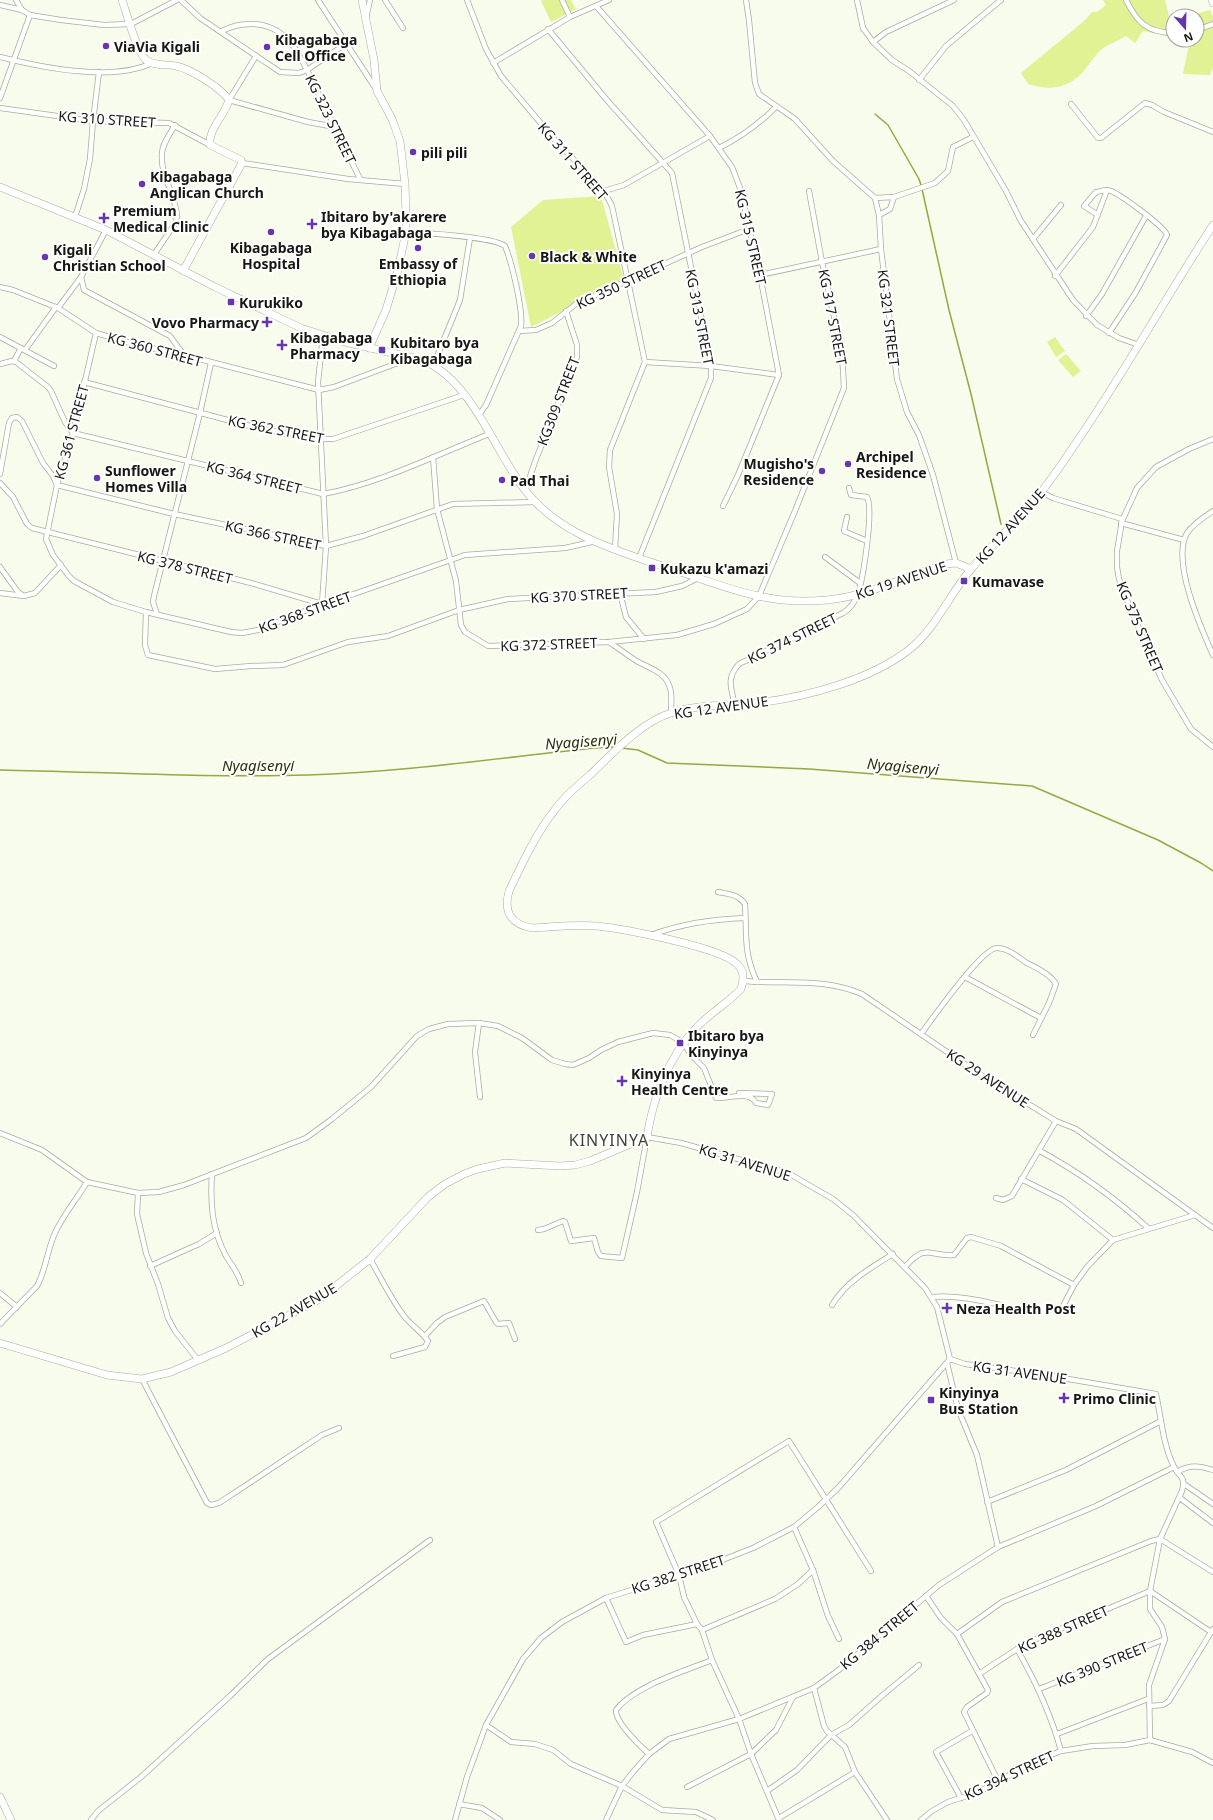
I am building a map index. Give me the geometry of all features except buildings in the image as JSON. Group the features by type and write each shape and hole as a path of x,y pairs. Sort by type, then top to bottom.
{"street":[{"path":"16,0 22,10"},
{"path":"122,0 143,56 152,63 177,66 192,71 229,100 308,122 335,127"},
{"path":"0,5 22,10 30,15 104,24 131,24 177,0"},
{"path":"181,0 200,18 222,31 280,72 299,74 347,43"},
{"path":"318,0 377,91 396,128 400,141 405,184 406,232 392,292 369,348"},
{"path":"362,0 374,60 377,91"},
{"path":"366,19 370,7 370,0"},
{"path":"385,0 403,28"},
{"name":"KG 311 STREET","path":"467,0 493,63 501,76 534,117 578,166 604,191 612,206 645,362"},
{"path":"562,0 570,16"},
{"path":"493,63 570,16 609,0"},
{"path":"746,0 756,90 776,107 795,119 833,161 875,198 894,197 935,183 948,171 953,147 973,136"},
{"path":"857,0 864,28 873,42 892,60 953,106 968,126 1006,191 1021,221 1055,276 1072,300 1097,326 1109,333 1139,345"},
{"path":"873,42 886,32 954,0"},
{"path":"919,80 946,46 1001,0"},
{"path":"1126,0 1132,13 1143,25 1165,32"},
{"name":"KG 315 STREET","path":"596,6 710,136 732,167 760,275 779,375"},
{"path":"0,98 30,15"},
{"name":"KG 323 STREET","path":"222,31 232,26 244,24 264,26 276,30 284,36 298,54 307,70 360,179"},
{"name":"KG 313 STREET","path":"548,29 606,99 672,173 711,366 710,378 639,558"},
{"path":"256,56 229,100 212,132 209,140 210,145 241,160 242,163 405,184"},
{"path":"0,57 14,61 52,67 99,72 134,70 152,63"},
{"path":"75,217 88,174 99,72"},
{"path":"1071,104 1098,138 1101,138 1145,104 1152,105 1164,112 1213,132"},
{"path":"719,148 739,138 762,121 776,107"},
{"name":"KG 310 STREET","path":"0,108 93,121 159,122 175,125 210,145"},
{"path":"154,256 176,222 177,215 163,167 161,153 164,144 175,125"},
{"path":"604,191 624,185 710,136"},
{"path":"183,271 242,163"},
{"name":"KG 19 AVENUE","path":"0,187 106,230 183,271 301,328 323,336 434,364 449,376 479,415 501,456 534,502 559,523 596,542 698,578 759,596 802,601 858,596 935,567 956,563 971,569"},
{"path":"1055,276 1092,227 1107,190"},
{"path":"1098,215 1084,206 1096,192 1107,190 1118,194 1164,229 1167,235 1136,292 1109,333"},
{"name":"KG 317 STREET","path":"759,596 844,388 842,353 822,262 809,191"},
{"path":"879,215 890,209 894,197"},
{"name":"KG 321 STREET","path":"875,198 879,215 881,249 897,379 907,412 919,435 933,474 956,563"},
{"path":"1033,239 1061,205"},
{"path":"1086,316 1102,294 1146,216"},
{"name":"KG 12 AVENUE","path":"744,981 738,965 716,952 650,936 596,926 533,928 525,927 511,919 507,902 509,891 522,864 552,813 568,795 612,754 646,726 671,713 687,709 784,699 836,686 881,668 913,646 925,634 971,569 1042,492 1117,382 1213,226"},
{"name":"KG 350 STREET","path":"519,331 536,330 552,323 576,304 688,254 749,229"},
{"path":"0,364 14,361 81,277 106,230"},
{"path":"406,232 501,242 505,246 521,320 519,331 486,405 479,415"},
{"path":"434,364 460,300 470,238"},
{"path":"760,275 881,249"},
{"path":"81,277 84,290 170,336 184,355"},
{"name":"KG 360 STREET","path":"0,287 13,290 57,307 96,333 141,346 184,355 319,390 334,387 413,358"},
{"name":"KG309 STREET","path":"525,491 536,458 577,357 577,345 566,311"},
{"name":"KG 361 STREET","path":"48,532 57,486 73,433 96,333"},
{"path":"322,604 326,546 319,390 323,336"},
{"path":"0,337 54,366"},
{"path":"14,361 52,391 66,422 73,433"},
{"path":"614,549 618,514 609,467 610,450 645,362 711,366 779,375 738,475 723,506"},
{"path":"157,614 153,602 154,596 211,363"},
{"name":"KG 362 STREET","path":"84,382 200,413 288,434 320,439 333,439 464,395"},
{"path":"0,474 9,423 12,418 17,417 22,421 43,463 53,476 57,486"},
{"name":"KG 364 STREET","path":"73,433 323,494 354,486 489,434"},
{"name":"KG 375 STREET","path":"1213,439 1170,458 1152,471 1137,488 1122,521 1117,551 1119,579 1130,608 1159,673 1191,729 1213,747"},
{"name":"KG 372 STREET","path":"433,456 437,509 456,581 459,618 463,629 476,640 491,647 644,640 677,635 714,624 747,609 759,596"},
{"name":"KG 378 STREET","path":"0,483 13,497 29,526 163,562 251,583 322,604"},
{"name":"KG 366 STREET","path":"57,486 174,514 326,546 370,534 453,504 534,502"},
{"path":"849,488 852,495 868,497 870,511 867,541 858,596"},
{"path":"1042,492 1053,498 1184,540"},
{"path":"1213,511 1191,528 1184,540 1183,545 1183,566 1194,610 1213,655"},
{"path":"847,517 844,531 867,541"},
{"name":"KG 368 STREET","path":"48,532 46,539 48,546 68,575 80,585 113,602 146,612 242,633 258,630 322,604 409,575 449,559 478,553 565,548 596,542"},
{"path":"825,558 860,583"},
{"path":"0,593 24,596 35,593 61,566"},
{"path":"0,567 18,592 24,596"},
{"name":"KG 370 STREET","path":"146,612 145,645 148,654 220,669 286,665 348,642 388,636 459,610 508,598 656,592 671,590 698,578"},
{"path":"620,593 626,617 644,640"},
{"name":"KG 374 STREET","path":"735,705 730,683 733,671 739,664 843,612 851,607 858,596"},
{"path":"609,642 636,661 660,674 665,679 669,684 671,691 671,713"},
{"path":"718,892 741,898 745,904 745,938 748,960 757,982"},
{"path":"650,936 700,922 745,918"},
{"path":"921,1034 965,977 990,950 996,948 1007,951 1046,974 1053,979 1056,984 1049,1003 1032,1035"},
{"path":"965,977 1041,1018"},
{"path":"538,1230 563,1221 565,1222 571,1241 592,1238 595,1240 598,1252 601,1256 622,1258 636,1200 652,1106 660,1084 684,1043 705,1019 741,989 744,981"},
{"name":"KG 29 AVENUE","path":"744,981 817,982 846,987 879,1004 978,1073 1056,1121 1076,1129 1213,1228"},
{"path":"479,1023 475,1052 480,1097"},
{"path":"0,1133 42,1150 86,1182 138,1193 159,1192 184,1185 306,1138 332,1119 370,1087 425,1030 448,1024 479,1023 498,1026 509,1031 552,1060 573,1065 618,1042 653,1033 670,1035 684,1043 691,1055 704,1068 716,1098 748,1096 754,1099 756,1103 768,1105 772,1094 739,1093"},
{"path":"996,1198 1003,1200 1012,1196 1056,1121"},
{"name":"KG 31 AVENUE","path":"647,1136 682,1143 788,1173 833,1199 853,1215 893,1254 932,1297 938,1314 948,1361 1045,1375 1156,1394 1161,1421 1174,1467 1183,1477 1184,1484"},
{"name":"KG 22 AVENUE","path":"0,1343 107,1375 142,1379 171,1372 265,1328 318,1300 370,1259 428,1197 446,1184 464,1174 478,1169 505,1163 560,1166 576,1165 590,1161 647,1136"},
{"path":"1040,1150 1078,1172 1131,1212 1148,1228"},
{"path":"212,1174 211,1205 217,1233 227,1257 235,1268 241,1283"},
{"path":"1022,1179 1063,1200 1113,1240"},
{"path":"0,1324 38,1286 48,1250 56,1230 86,1182"},
{"path":"138,1193 137,1214 150,1266 158,1284 168,1318 175,1331 198,1360"},
{"path":"1063,1306 1074,1285 1087,1267 1113,1240 1148,1228 1195,1215"},
{"path":"150,1266 199,1244 217,1233"},
{"path":"905,1267 914,1257 925,1252 954,1255 967,1238 971,1237 1001,1246 1074,1285"},
{"path":"832,1305 840,1292 849,1284 893,1254"},
{"path":"370,1259 401,1312 425,1336 428,1341 425,1347 393,1356"},
{"path":"0,1293 17,1307"},
{"path":"932,1297 946,1296 975,1299 1001,1305"},
{"path":"425,1336 445,1317 484,1301 498,1324 509,1323 515,1339"},
{"path":"948,1361 958,1410 976,1455 998,1547"},
{"name":"KG 382 STREET","path":"456,1820 459,1804 486,1725 523,1659 541,1638 562,1622 606,1598 679,1575 752,1548 794,1527 839,1487 948,1361"},
{"path":"142,1379 207,1503 219,1503 322,1435 338,1428"},
{"path":"987,1502 1066,1470 1161,1421"},
{"path":"855,1772 779,1819 751,1754 739,1719 712,1660 702,1630 697,1624 684,1597 679,1575 656,1522 789,1441 871,1571"},
{"path":"1178,1472 1189,1467 1199,1466 1213,1470"},
{"name":"KG 384 STREET","path":"606,1820 622,1786 649,1754 669,1739 739,1719 814,1688 840,1669 926,1596 957,1572 998,1547 1096,1506 1174,1467"},
{"path":"1213,1504 1184,1484 1180,1498 1160,1539 1150,1591 1150,1609 1162,1627 1165,1639 1149,1685 1148,1699 1150,1740 1192,1752 1213,1763"},
{"path":"1180,1498 1213,1523"},
{"path":"794,1527 813,1570 828,1616 840,1639"},
{"path":"1160,1539 1213,1572"},
{"path":"957,1634 1002,1602 1122,1552 1160,1539"},
{"path":"91,1820 98,1811 141,1777 225,1702 268,1660 430,1540"},
{"path":"702,1630 775,1599 785,1593 813,1570"},
{"path":"1149,1706 1163,1705 1169,1701 1212,1630 1150,1591"},
{"name":"KG 388 STREET","path":"979,1674 1017,1649 1034,1640 1150,1591"},
{"path":"926,1596 941,1618 957,1634 988,1692 964,1710 966,1719 980,1744 989,1767 998,1781"},
{"path":"606,1598 626,1642 644,1635 697,1624"},
{"name":"KG 390 STREET","path":"1039,1689 1165,1639"},
{"path":"1017,1649 1039,1689 1057,1734 1061,1751"},
{"path":"649,1754 631,1736 616,1715 616,1710 629,1698 662,1680 712,1660"},
{"path":"767,1791 797,1770 831,1735 853,1722 919,1665"},
{"path":"814,1688 824,1726 831,1735 846,1747 855,1772 888,1820"},
{"path":"687,1788 751,1754 776,1730 793,1697"},
{"path":"1057,1734 1148,1699"},
{"path":"486,1725 511,1742 535,1744 553,1750 571,1764 622,1786 662,1810 696,1812 713,1820"},
{"path":"961,1798 936,1752 972,1731"},
{"name":"KG 394 STREET","path":"921,1820 932,1811 948,1802 979,1792 1031,1763 1061,1751 1093,1746 1125,1746 1150,1740"},
{"path":"0,1797 11,1820"},
{"path":"459,1804 482,1808 500,1820"}],"green space":[{"path":"571,0 576,9 551,22 541,1"},
{"path":"1103,0 1165,0 1167,8 1165,8 1165,35 1143,31 1135,43 1126,36 1102,49 1076,79 1063,86 1050,88 1028,84 1021,73 1083,22 1092,12 1097,12 1106,5"},
{"path":"1210,10 1213,17 1213,68 1210,75 1183,74 1188,48 1205,48 1205,11"},
{"path":"601,196 624,280 531,327 511,227 543,200"},
{"path":"1055,337 1065,351 1056,357 1047,342"},
{"path":"1066,354 1081,371 1073,377 1058,360"}],"waterway":[{"path":"875,114 888,125 921,185"},
{"path":"922,189 949,310 971,394 1001,524"},
{"name":"Nyagisenyi","path":"0,770 193,775 308,775 416,768 614,747"},
{"name":"Nyagisenyi","path":"622,748 638,750 667,763 809,769 1032,786 1158,840 1213,871"}],"place":[{"name":"ViaVia Kigali","path":"106,46"},
{"name":"Kibagabaga Cell Office","path":"267,47"},
{"name":"pili pili","path":"413,152"},
{"name":"Kibagabaga Anglican Church","path":"142,184"},
{"name":"Premium Medical Clinic","path":"104,218"},
{"name":"Ibitaro by'akarere bya Kibagabaga","path":"312,224"},
{"name":"Kibagabaga Hospital","path":"271,232"},
{"name":"Embassy of Ethiopia","path":"418,248"},
{"name":"Black & White","path":"532,256"},
{"name":"Kigali Christian School","path":"45,257"},
{"name":"Kurukiko","path":"231,302"},
{"name":"Vovo Pharmacy","path":"267,322"},
{"name":"Kibagabaga Pharmacy","path":"282,345"},
{"name":"Kubitaro bya Kibagabaga","path":"382,350"},
{"name":"Archipel Residence","path":"848,464"},
{"name":"Mugisho's Residence","path":"822,471"},
{"name":"Sunflower Homes Villa","path":"97,478"},
{"name":"Pad Thai","path":"502,480"},
{"name":"Kukazu k'amazi","path":"652,568"},
{"name":"Kumavase","path":"964,581"},
{"name":"Ibitaro bya Kinyinya","path":"680,1043"},
{"name":"Kinyinya Health Centre","path":"622,1081"},
{"name":"Neza Health Post","path":"947,1308"},
{"name":"Primo Clinic","path":"1064,1398"},
{"name":"Kinyinya Bus Station","path":"931,1400"}],"district":[{"name":"KINYINYA","path":"609,1140"}]}
